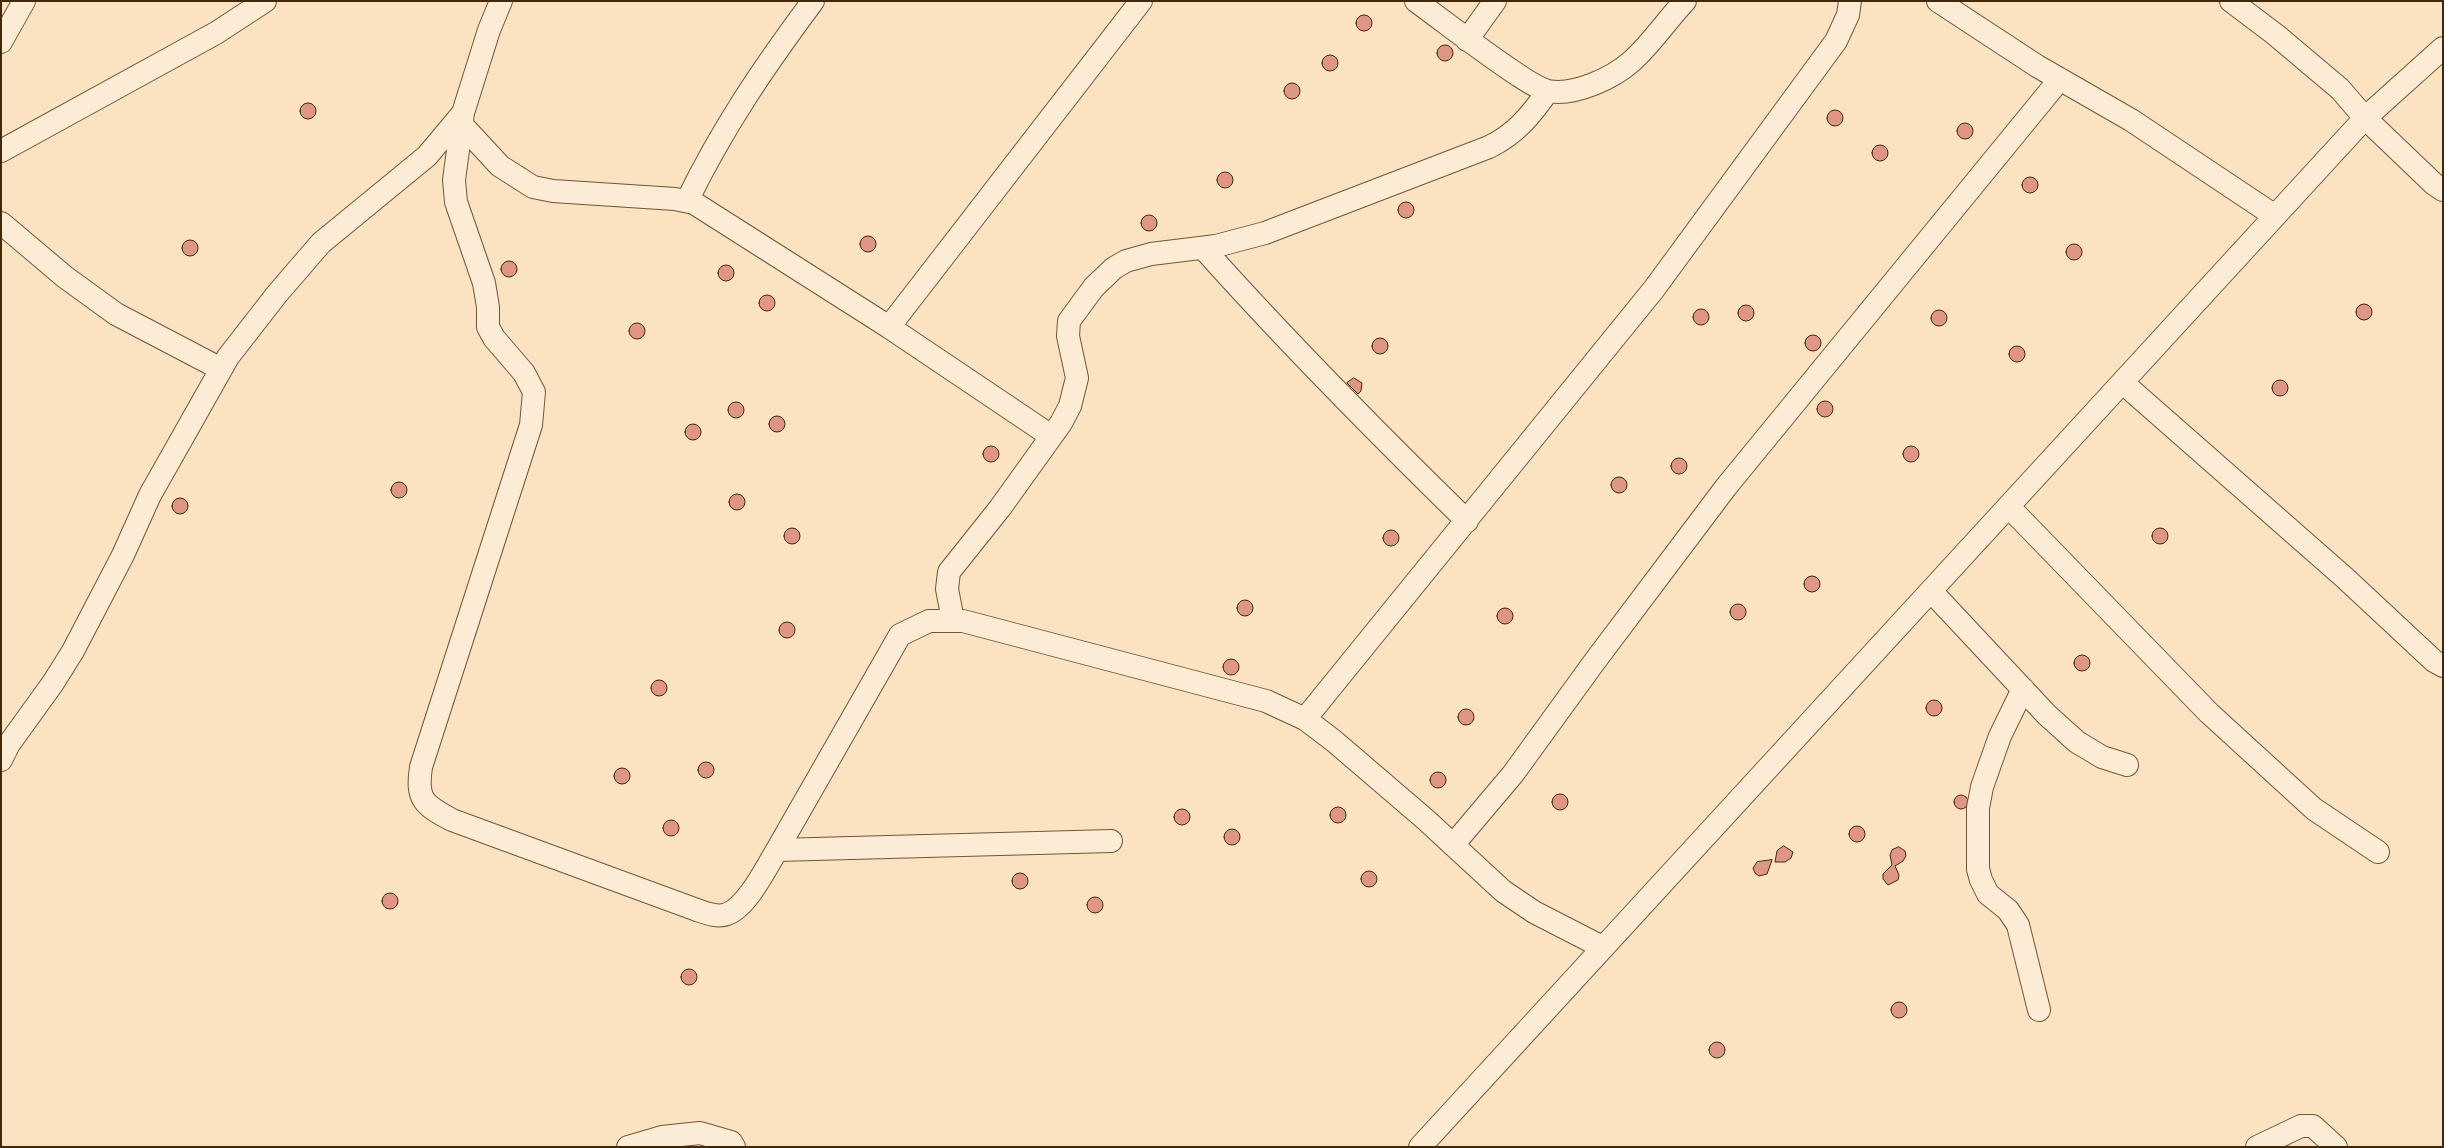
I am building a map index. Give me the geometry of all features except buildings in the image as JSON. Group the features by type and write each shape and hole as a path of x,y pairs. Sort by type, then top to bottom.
{"street":[{"path":"1,42 24,1"},
{"path":"1,151 216,33 265,1"},
{"path":"501,1 489,30 463,119 454,180 456,202 484,283 488,307 488,327 494,338 524,373 534,392 531,426 421,767 419,793 427,805 452,820 715,916 726,915 737,908 756,885 900,635 929,621 963,621 1266,701 1305,719 1364,767 1503,891 1542,916 1602,947"},
{"path":"687,201 712,149 741,101 813,1"},
{"path":"889,327 1141,1"},
{"path":"1416,1 1512,71 1548,91 1560,92 1578,88 1614,73 1632,61 1685,1"},
{"path":"1467,40 1495,1"},
{"path":"1305,719 1654,289 1836,41 1848,15 1850,1"},
{"path":"1938,1 2060,79 2131,120 2275,216"},
{"path":"2231,1 2340,89 2365,118 2434,184 2443,190"},
{"path":"1420,1147 2365,118 2443,48"},
{"path":"1453,845 1513,774 1726,487 2060,79"},
{"path":"952,620 947,589 949,572 1000,508 1070,406 1077,378 1068,336 1069,321 1088,294 1114,268 1126,261 1151,254 1203,248 1265,233 1489,148 1506,140 1517,130 1548,91"},
{"path":"463,119 500,166 533,187 553,191 687,201 700,206 889,327 1051,436"},
{"path":"1,760 73,651 123,556 150,495 228,356 276,294 321,243 427,156 463,119"},
{"path":"1,223 65,277 116,314 221,370"},
{"path":"1203,248 1258,309 1363,419 1467,520"},
{"path":"2123,383 2345,578 2434,661 2443,666"},
{"path":"2008,507 2209,713 2314,809 2378,852"},
{"path":"1931,591 2023,690 2077,742 2102,757 2127,765"},
{"path":"2023,690 1997,744 1982,787 1978,808 1978,869 1988,894 2008,910 2018,925 2039,1010"},
{"path":"777,850 1111,841"},
{"path":"2256,1147 2306,1126 2313,1126 2320,1130 2336,1147"},
{"path":"628,1147 662,1137 700,1133 731,1142 734,1147"}]}
